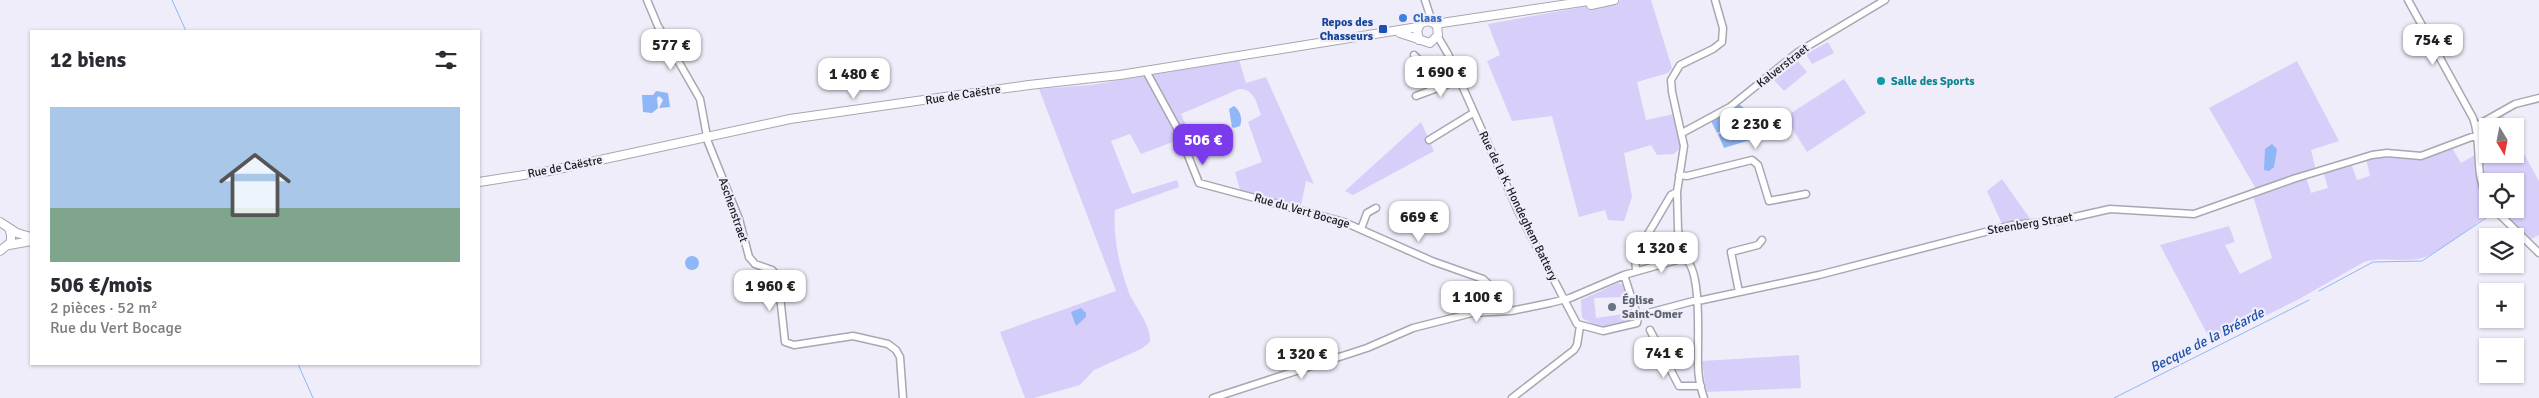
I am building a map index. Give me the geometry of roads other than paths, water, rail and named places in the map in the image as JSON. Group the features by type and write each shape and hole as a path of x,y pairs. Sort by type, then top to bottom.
{"main road":[{"path":"1455,22 1446,26 1433,42 1423,41 1416,34 1418,27 1431,22 1455,22 1595,0"},
{"path":"1561,5 1585,6 1614,0"},
{"path":"1431,22 1438,35"},
{"name":"Rue de Caëstre","path":"480,182 549,171 790,119 1146,71 1418,27"},
{"name":"Rue de Caëstre","path":"1391,32 1406,34 1423,41"},
{"path":"3,223 17,233 30,237"},
{"path":"3,223 11,236 3,250"},
{"path":"3,250 30,241"}],"street":[{"path":"647,0 658,26 700,99 706,137"},
{"path":"1425,0 1431,22"},
{"path":"1704,398 1698,362 1697,300 1691,267 1684,258 1678,230 1677,192 1684,153 1682,133 1671,89 1671,80 1680,65 1716,48 1722,42 1723,28 1715,0"},
{"name":"Kalverstraet","path":"1682,133 1730,107 1798,52 1884,0"},
{"path":"2408,0 2461,94 2476,126 2479,175"},
{"name":"Rue de la K. Hondeghem Battery","path":"1438,35 1524,222 1565,298 1575,321 1580,326"},
{"name":"Rue de la K. Hondeghem Battery","path":"1423,41 1439,48 1450,60"},
{"path":"1414,55 1420,62 1431,90"},
{"name":"Rue du Vert Bocage","path":"1146,71 1179,132 1199,183 1361,228 1432,261 1486,280 1494,290 1500,311"},
{"path":"1416,96 1459,80"},
{"path":"2476,126 2515,104 2539,98"},
{"path":"1429,140 1473,113"},
{"name":"Steenberg Straet","path":"1580,326 1606,331 1636,324 1637,316 1697,300 1819,275 2016,224 2057,221 2106,210 2194,214 2296,178 2372,155 2387,152 2421,156 2477,135"},
{"name":"Aschenstraet","path":"706,137 739,219 749,257 755,264 772,270 779,278 785,342 794,345 853,336 888,344 895,348 900,357 903,398"},
{"path":"1679,175 1687,176 1752,160 1758,165 1769,201 1806,194"},
{"path":"1636,271 1634,259 1641,244 1670,195 1677,192"},
{"path":"1361,228 1366,213 1376,208"},
{"path":"2503,218 2539,253"},
{"path":"1739,292 1731,252 1758,244 1762,240"},
{"path":"1213,398 1371,346 1413,328 1472,313 1544,305 1624,275 1684,258"},
{"path":"1624,275 1637,316"},
{"path":"1512,398 1574,350 1577,345 1580,326"},
{"path":"1650,330 1678,385 1701,386"}],"water":[{"path":"656,91 668,93 670,107 659,108 663,100 659,96 657,98 658,108 652,113 643,112 642,95 653,95"},
{"path":"1738,104 1743,107 1750,140 1724,148 1718,134 1723,132 1725,138 1730,139 1742,135 1737,118 1730,118 1723,122 1723,130 1717,133 1711,121"},
{"path":"1234,106 1239,112 1241,120 1240,126 1234,128 1232,127 1229,109"},
{"path":"2272,144 2277,149 2274,167 2269,171 2264,170 2265,149"},
{"path":"689,256 695,256 699,263 695,270 689,270 685,266 685,260"},
{"path":"1081,308 1086,313 1086,317 1076,326 1071,312"}],"waterway":[{"name":"Becque de la Bréarde","path":"172,0 186,30"},
{"name":"Becque de la Bréarde","path":"2319,291 2373,262 2422,261 2486,218"},
{"name":"Becque de la Bréarde","path":"2114,398 2309,300"},
{"name":"Becque de la Bréarde","path":"298,365 313,398"}],"place":[{"name":"Claas","path":"1403,18"},
{"name":"Repos des Chasseurs","path":"1383,29"},
{"name":"Salle des Sports","path":"1881,81"},
{"name":"Église Saint-Omer","path":"1612,307"}]}
